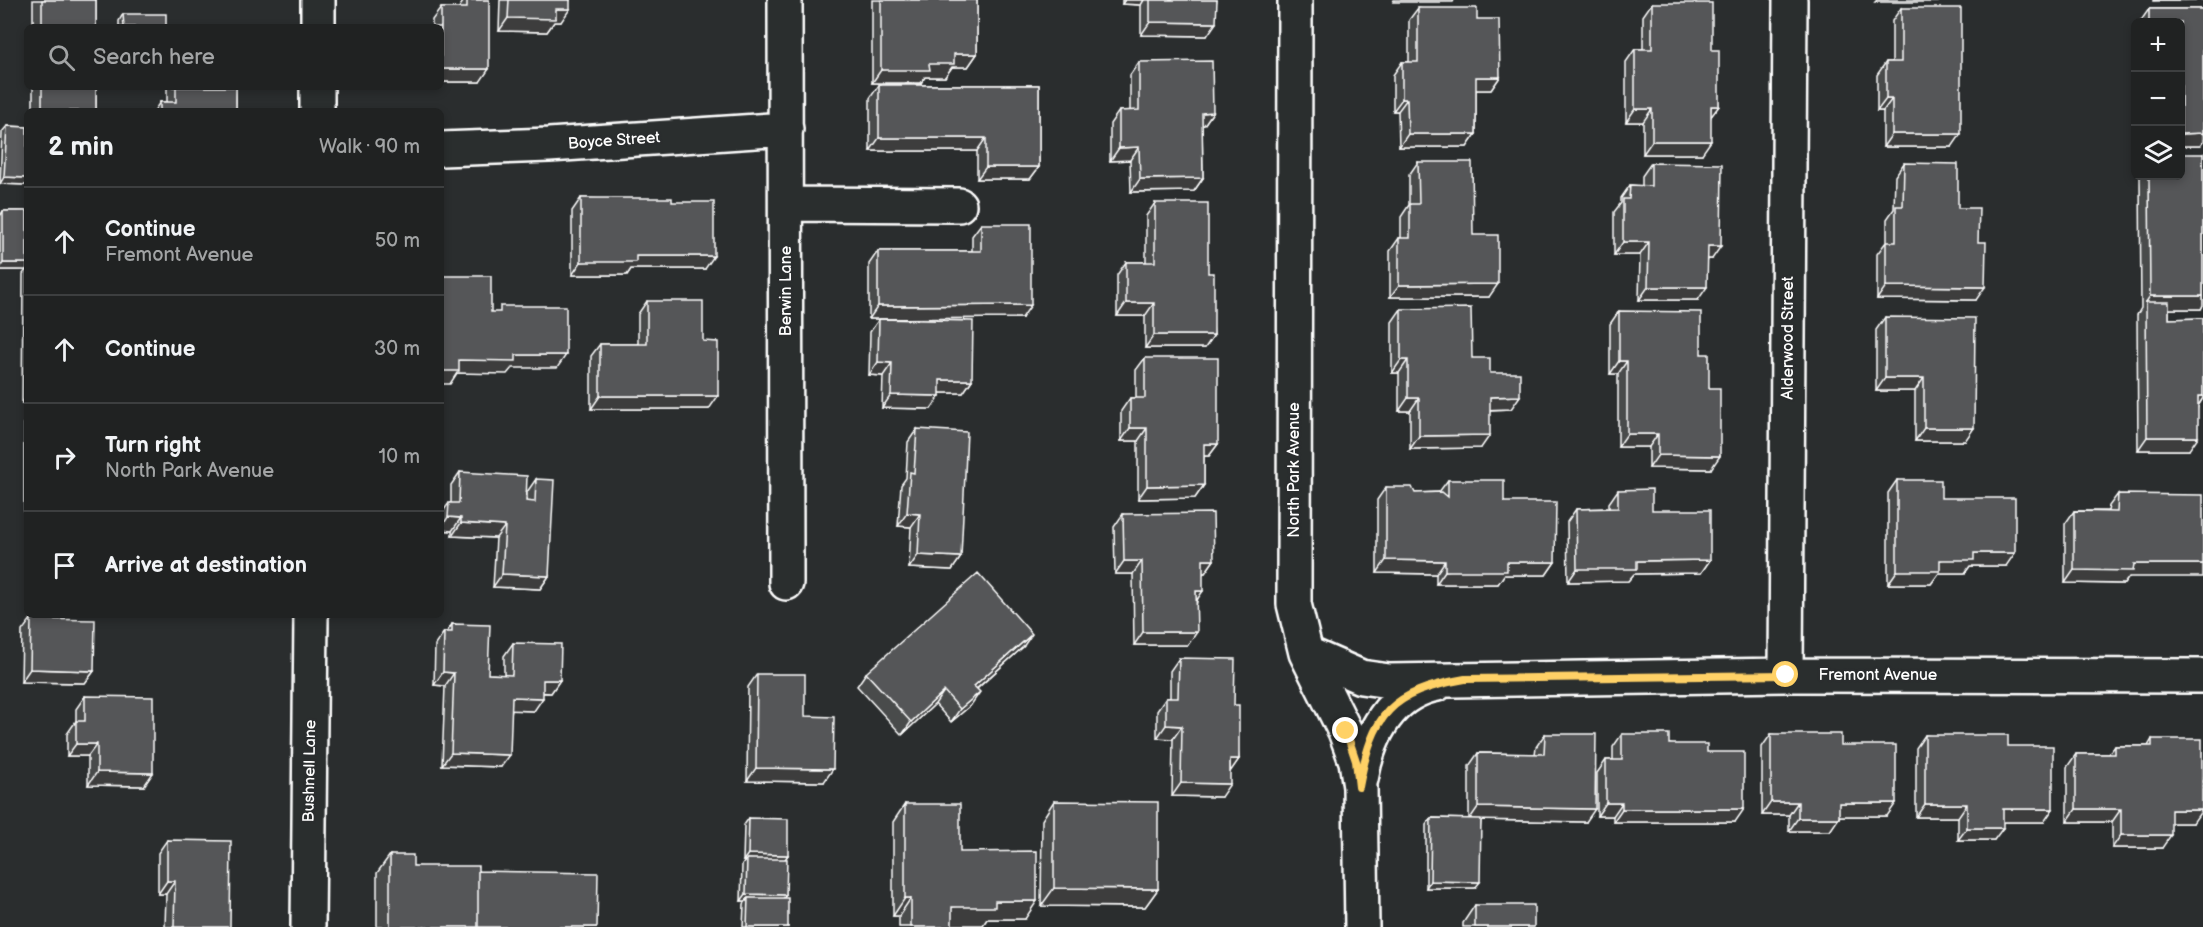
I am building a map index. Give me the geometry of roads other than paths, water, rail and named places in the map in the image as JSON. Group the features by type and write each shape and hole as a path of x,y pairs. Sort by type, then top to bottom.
{"street":[{"path":"318,0 318,24"},
{"name":"Berwin Lane","path":"785,0 786,583"},
{"name":"North Park Avenue","path":"1295,0 1294,604 1306,653 1346,731 1356,761 1359,787 1362,927"},
{"name":"Alderwood Street","path":"1786,675 1790,0"},
{"path":"317,90 317,108"},
{"name":"Boyce Street","path":"444,149 549,146 786,129"},
{"path":"786,204 959,205"},
{"name":"Bushnell Lane","path":"308,927 312,618"},
{"name":"Fremont Avenue","path":"1306,653 1361,676 1389,681 1786,675 2203,676"},
{"path":"1359,787 1365,758 1383,717 1402,698 1432,685 1465,679"}]}
